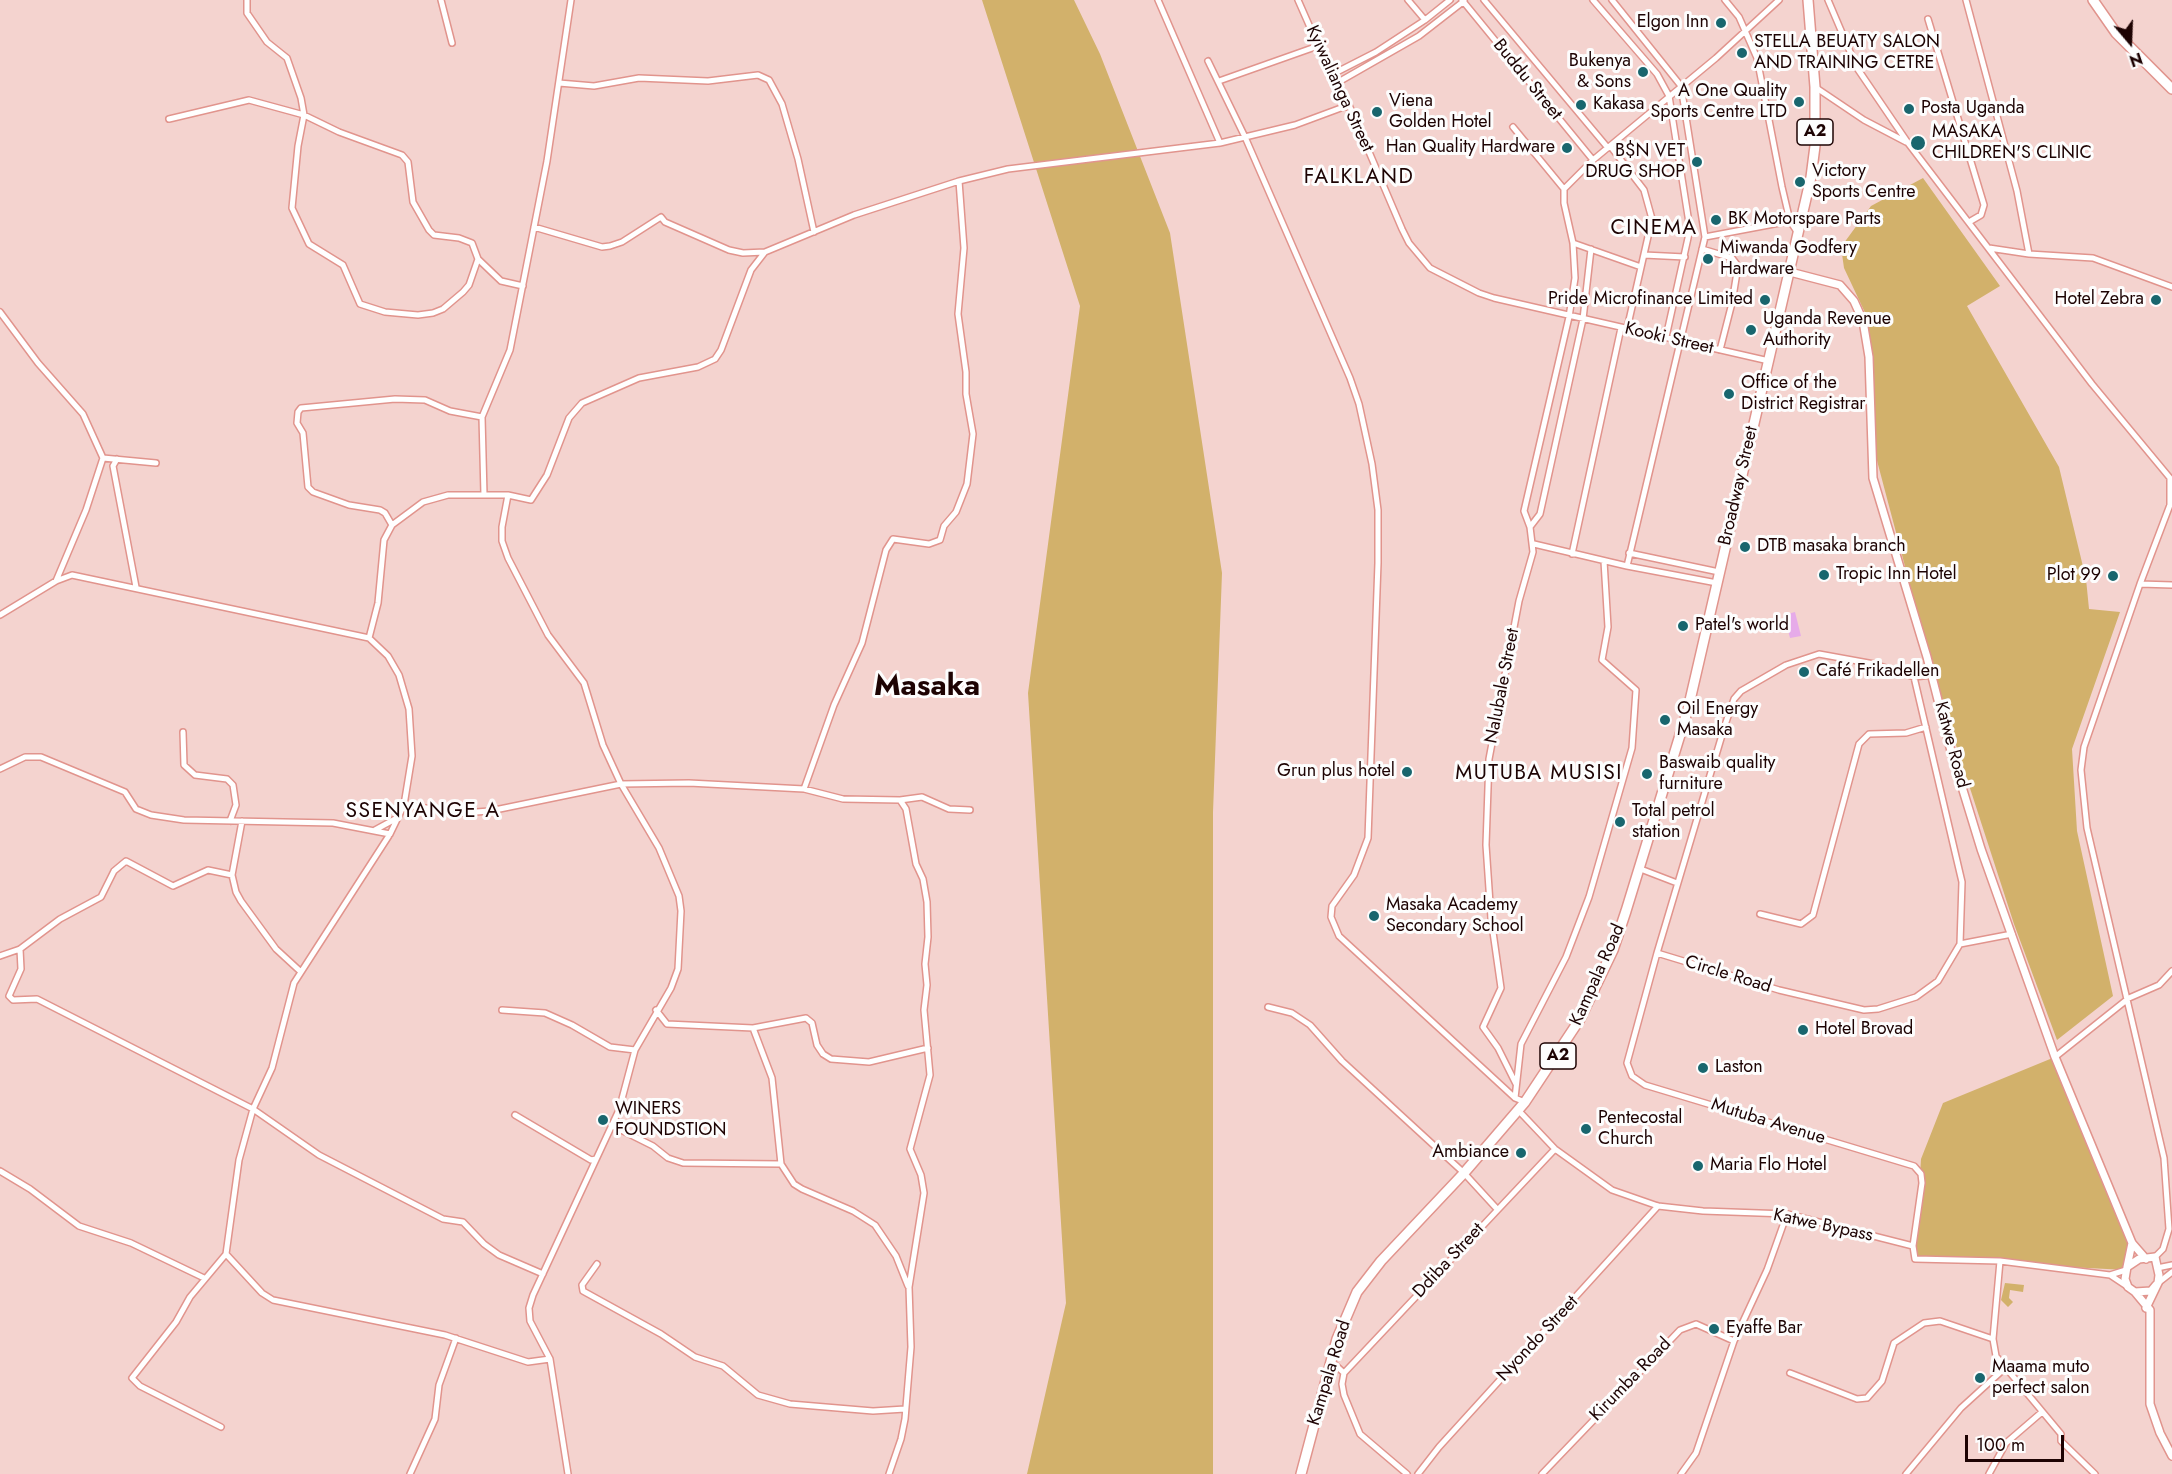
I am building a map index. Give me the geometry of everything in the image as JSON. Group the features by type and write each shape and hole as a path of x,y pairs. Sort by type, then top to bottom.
{"main road":[{"name":"Broadway Street","path":"1718,583 1790,272 1815,146 1815,87 1808,0"},
{"path":"2093,0 2116,33 2166,79 2172,89"},
{"name":"Kampala Road","path":"1300,1474 1331,1361 1351,1304 1366,1278 1522,1107 1560,1052 1599,982 1626,912 1688,709 1718,583"}],"street":[{"path":"247,0 247,13 267,42 287,58 291,65 304,115 297,146 292,208 309,244 321,249 343,265 360,304 385,312 418,315 433,313 450,304 469,285 478,259"},
{"path":"441,0 452,43"},
{"path":"484,495 482,417 510,351 534,227 572,0"},
{"path":"1158,0 1220,143"},
{"name":"Kyiwalianga Street","path":"1298,0 1335,84 1349,105 1402,229 1414,249 1430,268 1479,293 1569,317"},
{"path":"1408,0 1425,20"},
{"path":"1331,75 1376,52 1425,20 1450,0"},
{"path":"1484,0 1644,190 1652,219 1624,328 1572,554"},
{"path":"1593,0 1657,74 1669,96 1690,229 1666,337"},
{"path":"1612,0 1675,75 1681,86 1705,228 1705,237 1678,340 1627,566"},
{"path":"1725,0 1745,29 1757,58 1790,221 1798,234"},
{"path":"1513,127 1564,189 1593,160 1716,58 1779,0"},
{"path":"1828,0 1857,68 1908,143 2092,384 2171,478 2170,505 2140,584 2084,747 2081,770 2087,828 2129,998 2164,1158 2168,1193 2168,1240 2163,1249 2155,1257 2139,1259 2126,1268"},
{"path":"1966,0 2017,191 2030,254"},
{"path":"1335,84 1419,36 1464,1"},
{"name":"Buddu Street","path":"1464,1 1593,160"},
{"path":"1928,18 1983,205 1981,215 1969,222"},
{"path":"1218,81 1318,46"},
{"path":"1208,61 1245,137 1350,378 1366,430 1378,510 1368,838 1354,875 1332,906 1331,917 1339,936 1522,1107"},
{"path":"559,82 594,86 639,78 708,81 758,75 769,80 782,104 798,159 814,231"},
{"path":"1815,87 1864,120 1908,143"},
{"path":"169,119 249,100 304,115 406,158 413,202 422,221 434,235 459,238 472,243 478,259 501,282 523,286"},
{"path":"534,227 602,247 622,242 662,217 665,222 729,250 742,253 765,252 854,215 960,181 1008,169 1220,143 1303,122 1349,105"},
{"path":"804,789 834,705 862,643 886,550 893,539 929,544 940,540 944,526 956,512 967,484 974,434 966,394 966,372 958,314 964,248 960,181"},
{"name":"Nalubale Street","path":"1516,1084 1498,1048 1484,1027 1499,995 1501,978 1491,918 1486,845 1491,736 1534,544 1524,512 1569,317 1575,278 1564,189"},
{"path":"1705,237 1790,221"},
{"path":"1690,229 1705,228"},
{"path":"1572,243 1641,267"},
{"path":"1989,248 2030,254 2093,258 2172,287"},
{"path":"1530,527 1540,514 1583,319 1591,249"},
{"path":"1702,249 1732,258 1738,266 1732,303 1720,350"},
{"path":"369,638 378,603 384,540 392,525 423,502 448,495 508,495 531,500 547,475 568,418 582,403 639,378 698,367 715,359 721,351 751,270 765,252"},
{"path":"1644,255 1685,257"},
{"name":"Katwe Road","path":"1790,272 1840,285 1854,301 1863,321 1869,357 1873,478 1981,849 2055,1057 2132,1243 2146,1259"},
{"path":"0,312 38,363 83,414 103,458 86,510 56,581"},
{"name":"Kooki Street","path":"1569,317 1769,362"},
{"path":"392,525 385,513 380,510 349,505 313,492 308,487 304,438 297,423 297,412 309,405 395,399 425,400 450,411 482,417"},
{"path":"103,458 156,463"},
{"path":"117,459 114,466 136,587"},
{"path":"508,495 502,527 502,541 508,558 548,635 584,683 603,745 621,784 659,848 679,896 681,911 678,969 671,988 656,1010 635,1050 619,1110 532,1295 529,1308 530,1321 550,1359 568,1474"},
{"path":"1534,544 1627,566 1718,583"},
{"path":"1629,553 1719,572"},
{"path":"1515,1098 1521,1044 1566,957 1585,907 1632,748 1636,690 1602,660 1608,627 1604,561"},
{"path":"0,615 56,581 72,575 369,638 388,656 399,675 409,709 412,756 404,805 390,834 301,972 283,1019 272,1068 253,1109 239,1160 226,1254 204,1278 176,1322 132,1378 140,1386 221,1427"},
{"path":"2140,584 2172,585"},
{"path":"1657,953 1725,726 1734,699 1741,691 1786,664 1819,654 1874,664 1914,677 1932,675"},
{"name":"Circle Road","path":"1657,953 1839,1007 1864,1010 1878,1009 1916,997 1938,981 1960,944 1962,882 1914,677"},
{"path":"1760,914 1801,924 1813,915 1859,744 1869,734 1906,733 1926,727"},
{"path":"183,732 184,765 195,775 227,779 233,785 236,805 230,821"},
{"path":"0,769 25,758 41,757 125,792 136,809 143,813 184,820 303,821 390,834"},
{"path":"404,805 462,813 490,810 621,784 708,784 804,789 843,799 900,800 922,797 949,809 970,810"},
{"path":"889,1474 901,1439 905,1409 911,1347 909,1287 924,1193 921,1175 910,1149 928,1085 928,1048 924,1010 927,985 925,964 928,938 927,902 923,879 916,864 906,809 900,800"},
{"path":"375,830 397,818"},
{"path":"242,821 232,875 236,892 276,949 301,972"},
{"path":"0,956 20,949 60,919 101,897 114,871 126,861 173,886 208,870 232,875"},
{"path":"1638,868 1677,883"},
{"path":"1960,944 2012,934"},
{"path":"20,949 21,969 9,996 13,1000 37,999 253,1109 319,1155 443,1219 463,1222 483,1244 499,1255 543,1274"},
{"name":"Mutuba Avenue","path":"1657,953 1627,1063 1632,1076 1645,1085 1914,1166 1921,1173 1922,1183 1913,1246"},
{"path":"2055,1057 2129,998 2150,991 2172,971"},
{"path":"1268,1007 1292,1013 1310,1025 1342,1061 1464,1173 1497,1209"},
{"path":"502,1010 545,1013 572,1025 610,1047 635,1050"},
{"path":"656,1010 667,1024 753,1028 802,1017 809,1019 817,1045 823,1054 831,1059 870,1062 928,1048"},
{"path":"753,1028 772,1078 781,1164 794,1184 853,1211 875,1225 896,1256 909,1287"},
{"name":"Katwe Bypass","path":"1522,1107 1555,1149 1612,1190 1658,1206 1703,1211 1787,1214 1913,1246 1915,1259 2000,1261 2110,1275 2132,1289"},
{"path":"515,1114 591,1161 596,1159"},
{"path":"611,1125 653,1146 668,1158 683,1163 781,1164"},
{"name":"Ddiba Street","path":"1344,1373 1555,1149"},
{"path":"0,1172 30,1189 79,1226 131,1243 204,1278"},
{"name":"Nyondo Street","path":"1419,1474 1439,1447 1658,1206"},
{"path":"1681,1474 1696,1452 1734,1341 1771,1262 1787,1214"},
{"path":"2132,1243 2125,1279 2146,1308 2150,1310 2150,1404 2160,1433 2172,1456"},
{"path":"226,1254 262,1293 273,1300 456,1338 528,1362 550,1359"},
{"path":"2146,1308 2157,1284 2155,1257"},
{"path":"2000,1261 1993,1339 1996,1356 2061,1434 2061,1441 2095,1474"},
{"path":"597,1264 582,1286 583,1292 661,1334 695,1357 723,1366 758,1395 790,1404 873,1411 905,1409"},
{"path":"2157,1268 2172,1265"},
{"name":"Katwe Bypass","path":"2110,1275 2126,1268"},
{"path":"2132,1289 2143,1293 2172,1272"},
{"path":"1790,1373 1857,1399 1867,1398 1882,1381 1894,1343 1924,1323 1940,1321 1993,1339"},
{"name":"Kirumba Road","path":"1542,1474 1680,1330 1696,1324 1734,1341"},
{"path":"410,1474 435,1419 439,1385 456,1338"},
{"path":"1331,1361 1344,1373 1342,1384 1344,1395 1360,1434 1407,1474"},
{"path":"1906,1474 1961,1408 2005,1368"},
{"path":"1989,1474 2006,1443 2042,1412"}],"shaded area":[{"path":"982,0 1074,0 1100,54 1170,233 1222,573 1213,812 1213,1474 1027,1474 1066,1303 1028,693 1080,306"},
{"path":"1923,178 2000,286 1967,306 2059,467 2086,579 2089,609 2120,612 2072,749 2077,831 2113,996 2057,1040 2014,924 1944,708 1911,589 1871,438 1868,319 1844,268 1841,247 1871,206"},
{"path":"1795,612 1801,636 1790,638 1784,615"},
{"path":"2055,1057 2128,1232 2126,1270 1915,1259 1921,1159 1943,1103"},
{"path":"2005,1283 2024,1285 2023,1292 2010,1290 2009,1298 2013,1302 2008,1307 2001,1300"}],"place":[{"name":"Elgon Inn","path":"1721,23"},
{"name":"STELLA BEUATY SALON AND TRAINING CETRE","path":"1742,53"},
{"name":"Bukenya & Sons","path":"1643,72"},
{"name":"A One Quality Sports Centre LTD","path":"1799,102"},
{"name":"Kakasa","path":"1581,105"},
{"name":"Posta Uganda","path":"1909,109"},
{"name":"Viena Golden Hotel","path":"1377,112"},
{"name":"MASAKA CHILDREN'S CLINIC","path":"1918,143"},
{"name":"Han Quality Hardware","path":"1567,148"},
{"name":"B$N VET DRUG SHOP","path":"1697,162"},
{"name":"Victory Sports Centre","path":"1800,182"},
{"name":"BK Motorspare Parts","path":"1716,220"},
{"name":"Miwanda Godfery Hardware","path":"1708,259"},
{"name":"Pride Microfinance Limited","path":"1765,300"},
{"name":"Hotel Zebra","path":"2156,300"},
{"name":"Uganda Revenue Authority","path":"1751,330"},
{"name":"Office of the District Registrar","path":"1729,394"},
{"name":"DTB masaka branch","path":"1745,547"},
{"name":"Tropic Inn Hotel","path":"1824,575"},
{"name":"Plot 99","path":"2113,576"},
{"name":"Patel's world","path":"1683,626"},
{"name":"Café Frikadellen","path":"1804,672"},
{"name":"Oil Energy Masaka","path":"1665,720"},
{"name":"Grun plus hotel","path":"1407,772"},
{"name":"Baswaib quality furniture","path":"1647,774"},
{"name":"Total petrol station","path":"1620,822"},
{"name":"Masaka Academy Secondary School","path":"1374,916"},
{"name":"Hotel Brovad","path":"1803,1030"},
{"name":"Laston","path":"1703,1068"},
{"name":"WINERS FOUNDSTION","path":"603,1120"},
{"name":"Pentecostal Church","path":"1586,1129"},
{"name":"Ambiance","path":"1521,1153"},
{"name":"Maria Flo Hotel","path":"1698,1166"},
{"name":"Eyaffe Bar","path":"1714,1329"},
{"name":"Maama muto perfect salon","path":"1980,1378"}],"district":[{"name":"FALKLAND","path":"1359,178"},
{"name":"CINEMA","path":"1654,229"},
{"name":"Masaka","path":"927,688"},
{"name":"MUTUBA MUSISI","path":"1539,774"},
{"name":"SSENYANGE A","path":"423,812"}]}
